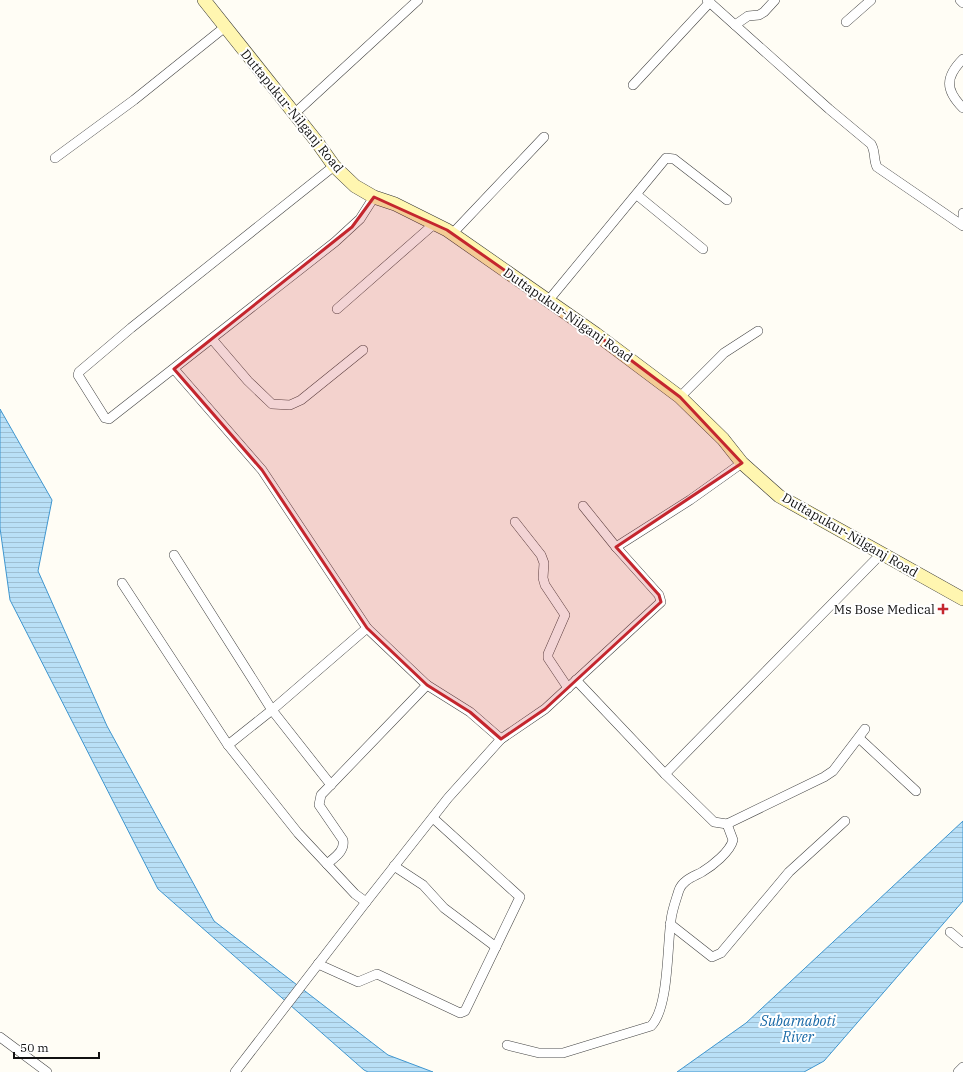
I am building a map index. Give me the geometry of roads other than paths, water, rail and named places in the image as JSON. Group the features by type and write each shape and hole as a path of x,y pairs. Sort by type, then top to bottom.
{"main road":[{"name":"Duttapukur-Nilganj Road","path":"204,0 334,166 355,186 374,197 395,204 452,234 548,301 680,397 723,439 742,463 780,496 881,554 962,596"}],"street":[{"path":"294,114 417,0"},
{"path":"735,25 748,16 759,15 764,12 775,0"},
{"path":"846,22 871,0"},
{"path":"960,0 963,3"},
{"path":"633,85 709,1 872,144 875,149 874,161 877,166 963,226"},
{"path":"55,158 134,100 225,27"},
{"path":"963,59 955,67 949,82 953,97 963,108"},
{"path":"452,234 544,137"},
{"path":"548,301 637,195 663,161 668,157 674,159 727,200"},
{"path":"334,166 131,328 79,372 78,375 107,419 174,369 352,228 360,219 374,197"},
{"path":"637,195 703,249"},
{"path":"963,213 963,219"},
{"path":"338,309 434,224"},
{"path":"680,397 724,353 758,331"},
{"path":"212,339 248,381 272,404 280,406 290,405 301,400 363,350"},
{"path":"174,369 262,470 367,628 427,685 470,712 501,739"},
{"path":"616,547 707,488 742,463"},
{"path":"235,1072 394,866 501,739 545,709 661,602 659,595 616,547 583,506"},
{"path":"515,522 541,555 544,563 543,578 545,585 565,615 548,654 548,658 568,688"},
{"path":"665,774 881,554"},
{"path":"174,555 272,710 331,785"},
{"path":"122,583 228,744 298,833 355,894 366,902"},
{"path":"228,744 272,710 367,628"},
{"path":"576,680 665,774 714,822 727,824 824,777 833,771 865,729"},
{"path":"327,864 342,850 344,845 343,840 319,805 321,795 427,685"},
{"path":"859,738 916,791"},
{"path":"318,964 358,982 377,974 460,1013 463,1013 520,897 519,894 433,818"},
{"path":"670,924 712,957 716,956 721,953 789,872 845,821"},
{"path":"507,1045 539,1053 563,1053 651,1026 656,1020 664,989 670,924 680,888 683,884 706,869 732,844 733,840 727,824"},
{"path":"394,866 423,885 444,908 496,947"},
{"path":"950,932 963,943"},
{"path":"0,1037 47,1072"},
{"path":"958,1072 963,1067"}],"water":[{"path":"0,409 52,500 38,571 107,726 214,921 388,1055 433,1072 368,1072 364,1070 158,889 10,600 0,528"},
{"name":"Subarnaboti River","path":"963,821 963,901 824,1061 804,1072 677,1072 746,1023"}],"place":[{"name":"Ms Bose Medical","path":"943,609"}]}
